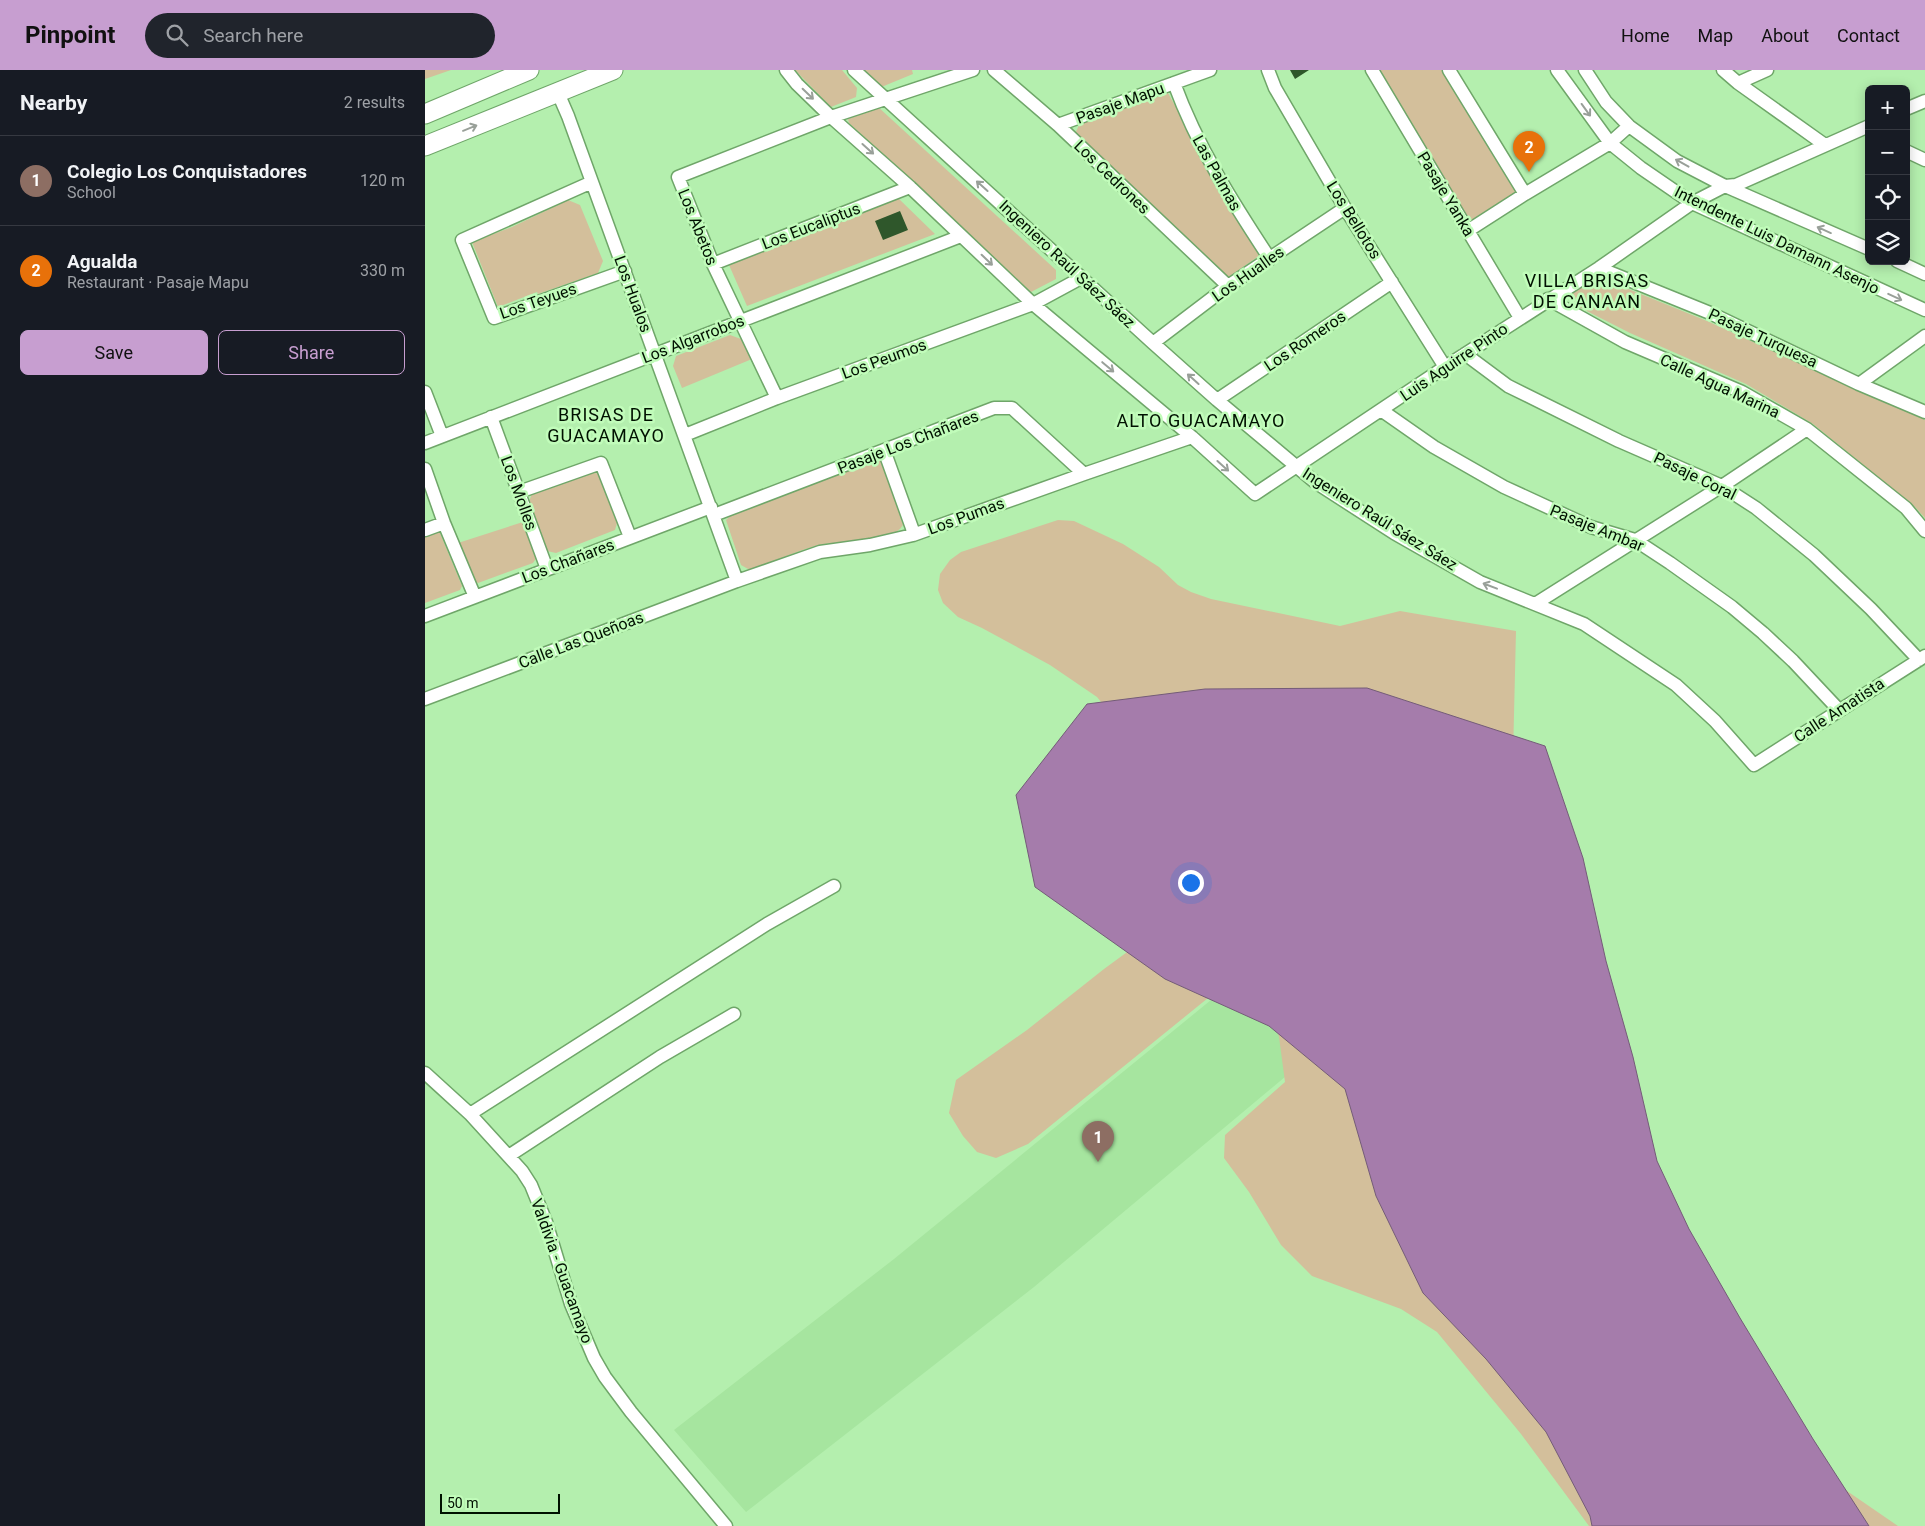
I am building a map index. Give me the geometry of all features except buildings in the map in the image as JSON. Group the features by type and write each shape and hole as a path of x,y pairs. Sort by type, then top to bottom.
{"main road":[{"path":"425,112 529,70"},
{"path":"425,146 613,70"}],"street":[{"path":"786,70 797,84 831,117 910,187 1033,304 1192,438"},
{"name":"Ingeniero Raúl Sáez Sáez","path":"855,70 1153,343 1217,400 1315,482 1394,533 1480,582 1584,624 1676,685 1715,721 1754,765"},
{"path":"831,117 973,70"},
{"name":"Los Cedrones","path":"994,70 1058,125 1228,286"},
{"name":"Pasaje Mapu","path":"1058,125 1210,70"},
{"name":"Los Bellotos","path":"1268,70 1275,88 1345,208 1445,367"},
{"name":"Pasaje Yanka","path":"1372,70 1469,230 1519,318"},
{"path":"1449,70 1525,194"},
{"name":"Intendente Luis Damann Asenjo","path":"1557,70 1610,143 1641,168 1692,203 1925,310"},
{"name":"Intendente Luis Damann Asenjo","path":"1585,70 1606,102 1629,126 1677,161 1725,186 1865,247"},
{"path":"1723,70 1825,145"},
{"path":"1739,83 1767,70"},
{"name":"Las Palmas","path":"1174,83 1188,119 1222,183 1235,207 1269,259"},
{"name":"Los Hualos","path":"558,93 625,271 737,581"},
{"path":"1910,107 1925,100"},
{"name":"Los Abetos","path":"777,398 713,264 678,177 831,117"},
{"path":"1469,230 1610,143 1629,126"},
{"name":"Luis Aguirre Pinto","path":"1192,438 1255,494 1519,318 1599,268 1692,203 1725,186 1736,184 1825,145 1865,130"},
{"path":"1910,153 1925,160"},
{"name":"Los Teyues","path":"592,182 462,240 494,318 625,271"},
{"name":"Los Eucaliptus","path":"713,264 910,187"},
{"name":"Los Hualles","path":"1153,343 1228,286 1345,208"},
{"name":"Los Algarrobos","path":"425,443 961,236"},
{"name":"Intendente Luis Damann Asenjo","path":"1906,265 1925,274"},
{"name":"Pasaje Turquesa","path":"1599,268 1709,313 1859,384 1925,412"},
{"name":"Los Peumos","path":"685,435 777,398 1033,304 1081,278"},
{"name":"Los Romeros","path":"1217,400 1392,282"},
{"name":"Calle Agua Marina","path":"1548,299 1625,342 1741,392 1807,429 1906,508 1925,531"},
{"path":"1859,384 1925,336"},
{"name":"Pasaje Coral","path":"1465,354 1508,386 1619,441 1722,486 1756,508 1814,556 1922,658"},
{"path":"425,392 442,436"},
{"name":"Pasaje Los Chañares","path":"712,511 822,475 995,408 1012,408 1084,474"},
{"name":"Pasaje Ambar","path":"1381,410 1434,447 1503,487 1591,527 1635,540 1732,607 1793,661 1839,710"},
{"name":"Los Molles","path":"491,416 547,569"},
{"path":"1535,604 1722,486 1807,429"},
{"name":"Los Pumas","path":"737,581 820,552 870,546 913,535 1192,438"},
{"path":"884,450 913,535"},
{"path":"519,492 601,462 630,537"},
{"path":"425,469 475,597"},
{"name":"Los Chañares","path":"425,616 630,537 712,511"},
{"path":"425,530 445,523"},
{"name":"Calle Las Queñoas","path":"425,699 737,581"},
{"name":"Calle Amatista","path":"1754,765 1922,658"},
{"path":"470,1114 767,924 833,886"},
{"path":"510,1155 660,1057 734,1014"},
{"name":"Valdivia - Guacamayo","path":"425,1073 470,1114 510,1155 531,1185 546,1222 571,1304 586,1341 598,1364 631,1412 725,1526"}],"shaded area":[{"path":"425,70 451,70 425,79"},
{"path":"795,70 842,70 857,88 856,97 831,107"},
{"path":"862,70 912,70 913,74 879,88"},
{"path":"1378,70 1444,70 1518,192 1472,221 1467,217"},
{"path":"1168,93 1259,256 1227,278 1074,136 1080,123"},
{"path":"877,106 1056,270 1056,279 1031,292 849,123 847,116"},
{"path":"897,197 935,234 747,306 729,265"},
{"path":"568,200 580,205 603,261 598,273 538,294 537,292 498,307 472,242 512,227"},
{"path":"1594,278 1604,279 1707,321 1925,420 1925,518 1916,508 1813,424 1746,384 1630,333 1573,304 1573,293"},
{"path":"730,335 741,339 752,359 682,388 673,366 676,356"},
{"path":"876,458 882,461 903,525 897,532 864,541 819,545 750,570 741,565 726,520 731,515"},
{"path":"591,472 599,474 617,523 615,530 556,553 547,551 528,505 532,493"},
{"path":"1058,520 1074,521 1123,544 1159,567 1178,585 1211,599 1340,626 1400,611 1516,631 1513,756 1588,1212 1742,1392 1847,1491 1898,1526 1589,1526 1521,1434 1437,1332 1401,1309 1312,1276 1281,1245 1249,1192 1224,1158 1225,1135 1285,1082 1279,1037 1271,1011 1245,968 1028,1144 996,1158 977,1152 963,1136 949,1113 956,1080 1027,1030 1104,969 1164,925 1123,729 1097,697 1050,665 958,617 943,603 938,590 940,574 950,560 961,552"},
{"path":"523,522 537,557 533,563 478,583 472,580 458,543"},
{"path":"435,532 440,533 462,586 460,590 425,603 425,535"},
{"path":"1367,688 1545,746 1583,858 1606,961 1633,1057 1657,1161 1689,1229 1740,1318 1813,1439 1869,1526 1592,1526 1590,1516 1546,1432 1486,1359 1423,1293 1376,1196 1345,1089 1269,1026 1165,979 1035,887 1016,795 1087,704 1205,689"},
{"path":"1244,973 1298,1066 1034,1287 746,1512 674,1430 894,1259"}],"place":[{"name":"Agualda","path":"1529,172"},
{"name":"Colegio Los Conquistadores","path":"1098,1162"}],"district":[{"name":"VILLA BRISAS DE CANAAN","path":"1587,290"},
{"name":"ALTO GUACAMAYO","path":"1201,420"},
{"name":"BRISAS DE GUACAMAYO","path":"606,424"}]}
